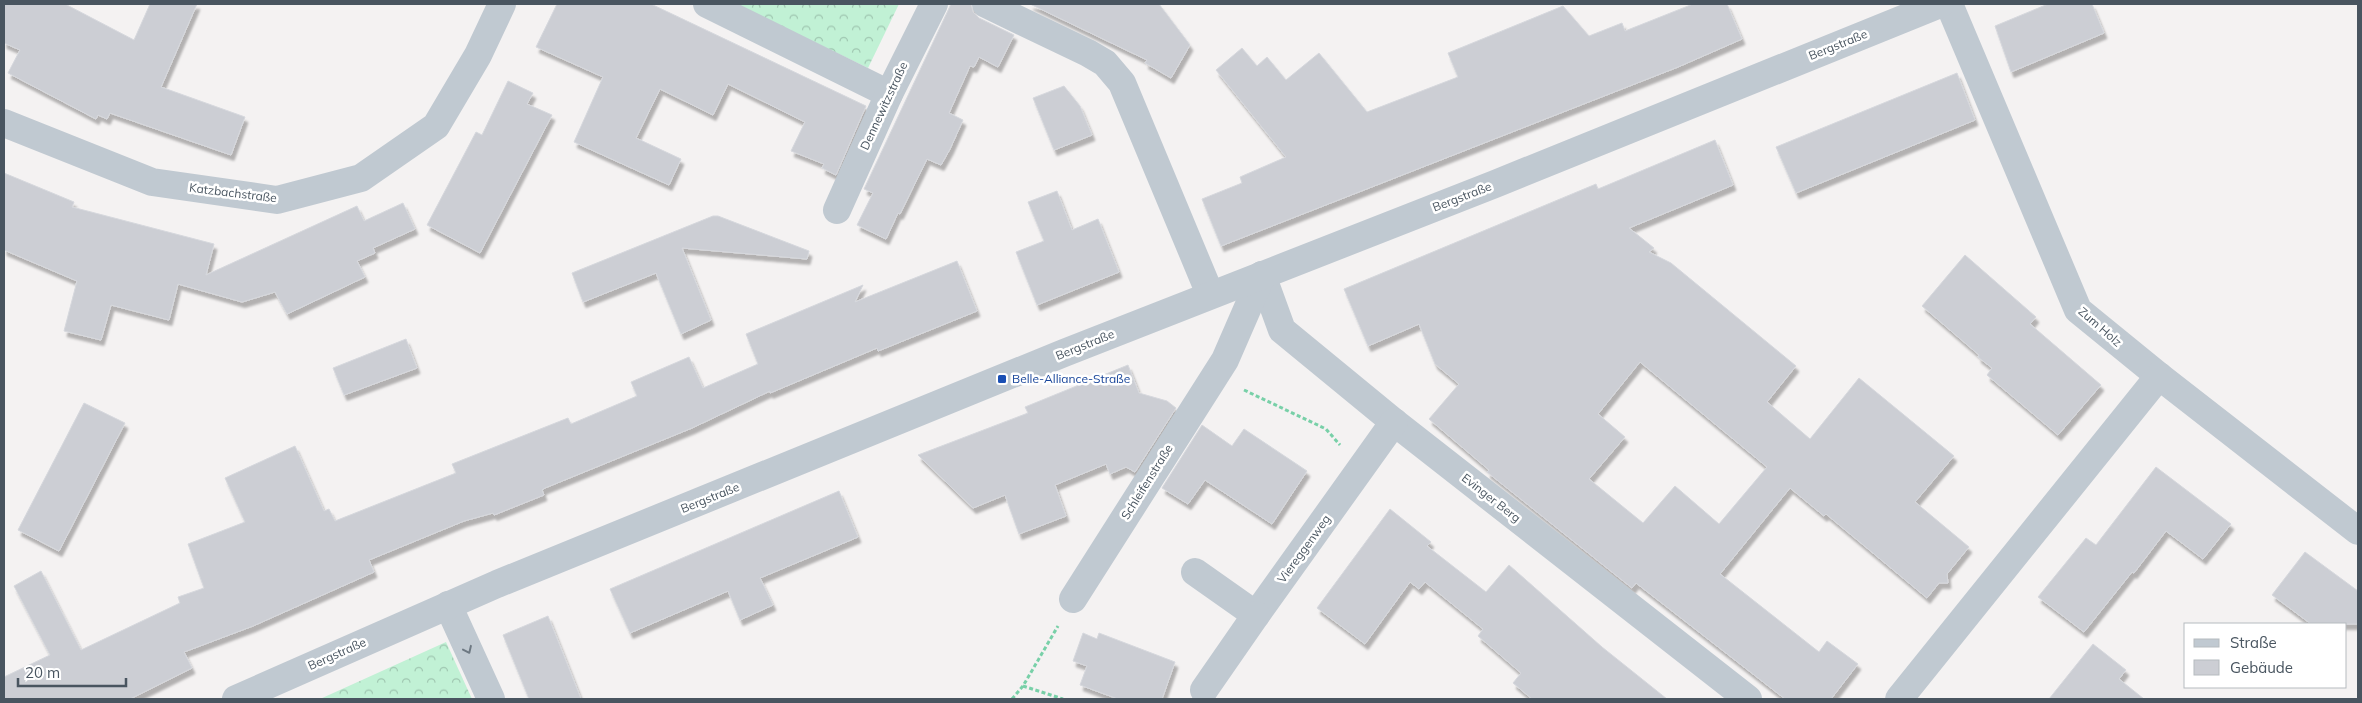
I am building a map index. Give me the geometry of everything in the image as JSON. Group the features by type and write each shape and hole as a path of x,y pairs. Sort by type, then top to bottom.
{"street":[{"name":"Katzbachstraße","path":"4,123 152,182 277,200 361,178 436,126 478,54 502,4"},
{"path":"707,4 889,94"},
{"name":"Dennewitzstraße","path":"838,210 889,94 934,4"},
{"path":"986,4 1088,53 1105,63 1115,73 1122,83 1210,294"},
{"name":"Bergstraße","path":"236,699 448,605 1210,294 1495,184 1940,4"},
{"name":"Zum Holz","path":"1949,4 2078,310 2159,376 2358,531"},
{"name":"Schleifenstraße","path":"1073,599 1225,360 1262,275"},
{"name":"Evinger Berg","path":"1262,275 1282,330 1394,422 1748,699"},
{"path":"1899,699 2159,376"},
{"name":"Viereggenweg","path":"1256,615 1394,422"},
{"path":"1195,572 1256,615 1204,690"},
{"path":"448,605 491,699"}],"path":[{"path":"1214,375 1326,429 1361,469"},
{"path":"1014,698 1023,686 1073,599"},
{"path":"1023,686 1063,699"}],"green space":[{"path":"735,4 899,4 868,68"},
{"path":"446,642 472,699 320,699"}],"building":[{"path":"4,4 65,4 134,40 150,4 197,4 161,87 245,117 231,155 110,113 107,119 98,115 96,119 8,73 20,50 4,43"},
{"path":"557,4 651,4 866,106 836,175 822,168 824,164 791,151 805,122 728,84 713,115 660,89 636,138 681,159 669,185 574,142 603,77 536,47"},
{"path":"951,4 971,4 973,12 979,18 1014,35 998,67 979,57 974,67 970,66 949,113 963,120 950,149 941,165 927,159 886,239 857,225 873,193 864,189"},
{"path":"1030,4 1159,4 1190,45 1171,78 1145,63 1147,60"},
{"path":"1693,4 1727,4 1742,39 1678,67 1221,246 1202,199 1242,183 1240,177 1286,157 1216,70 1242,48 1257,66 1267,57 1286,80 1319,53 1367,112 1458,77 1448,53 1563,6 1589,36 1622,23 1625,31"},
{"path":"2048,4 2092,4 2104,33 2011,72 1995,26"},
{"path":"1957,73 1975,120 1796,193 1776,147"},
{"path":"508,81 533,93 527,104 552,115 480,253 427,225 476,132 482,135"},
{"path":"1064,86 1080,106 1092,135 1054,150 1033,98"},
{"path":"1715,140 1733,185 1629,228 1654,248 1649,252 1671,263 1796,366 1767,402 1810,439 1859,378 1954,456 1915,502 1969,547 1947,574 1948,583 1939,583 1927,598 1826,514 1824,516 1790,488 1720,574 1819,652 1827,641 1858,664 1831,699 1785,699 1636,583 1632,588 1487,472 1489,470 1429,419 1459,384 1435,364 1419,324 1368,346 1344,289 1596,184 1598,189","holes":["1640,362 1767,467 1719,524 1675,486 1643,523 1589,479 1625,437 1598,414"]},
{"path":"4,173 74,202 72,207 214,244 206,275 357,206 364,221 403,203 415,229 373,248 375,253 357,261 365,277 287,314 275,292 242,302 178,284 169,320 111,305 101,340 64,331 77,281 4,250"},
{"path":"1057,191 1072,230 1098,219 1119,272 1037,305 1016,252 1044,241 1028,202"},
{"path":"713,216 718,216 809,251 807,259 682,248 711,320 681,334 656,273 583,302 572,273"},
{"path":"1965,255 2036,317 2030,324 2101,385 2058,435 1987,375 1992,368 1922,306"},
{"path":"957,261 977,311 878,351 877,348 770,393 770,391 692,428 545,488 542,490 544,495 494,515 493,513 464,521 369,560 374,572 253,626 184,652 192,668 130,699 4,699 4,677 50,655 14,586 41,571 81,650 180,603 178,597 204,588 188,544 245,522 225,478 295,446 324,511 329,509 335,521 456,473 452,464 568,418 571,424 637,396 631,382 689,357 703,388 758,364 746,334 863,285 855,302"},
{"path":"406,339 417,368 344,395 333,368"},
{"path":"1128,365 1139,393 1167,401 1176,408 1135,472 1126,467 1110,474 1106,464 1055,485 1066,516 1019,534 1005,495 973,508 918,455 1028,413 1025,407"},
{"path":"84,403 125,423 59,551 18,530"},
{"path":"1202,425 1232,446 1244,429 1307,471 1272,524 1205,480 1188,504 1162,488"},
{"path":"2156,467 2231,524 2203,559 2166,531 2134,573 2132,572 2084,632 2038,597 2086,538 2096,545"},
{"path":"839,491 858,537 760,578 773,605 740,620 728,591 630,633 610,589"},
{"path":"1390,509 1431,542 1427,546 1486,592 1509,565 1602,647 1667,699 1532,699 1513,683 1521,673 1478,636 1483,629 1425,582 1419,589 1410,582 1365,644 1317,608"},
{"path":"2305,552 2358,591 2358,624 2310,623 2272,595"},
{"path":"548,616 581,699 529,699 503,635"},
{"path":"1083,633 1097,639 1099,633 1175,662 1162,699 1118,699 1080,685 1087,666 1073,661"},
{"path":"2093,644 2126,670 2119,679 2144,699 2049,699"}],"place":[{"name":"Belle-Alliance-Straße","path":"1002,379"}]}
